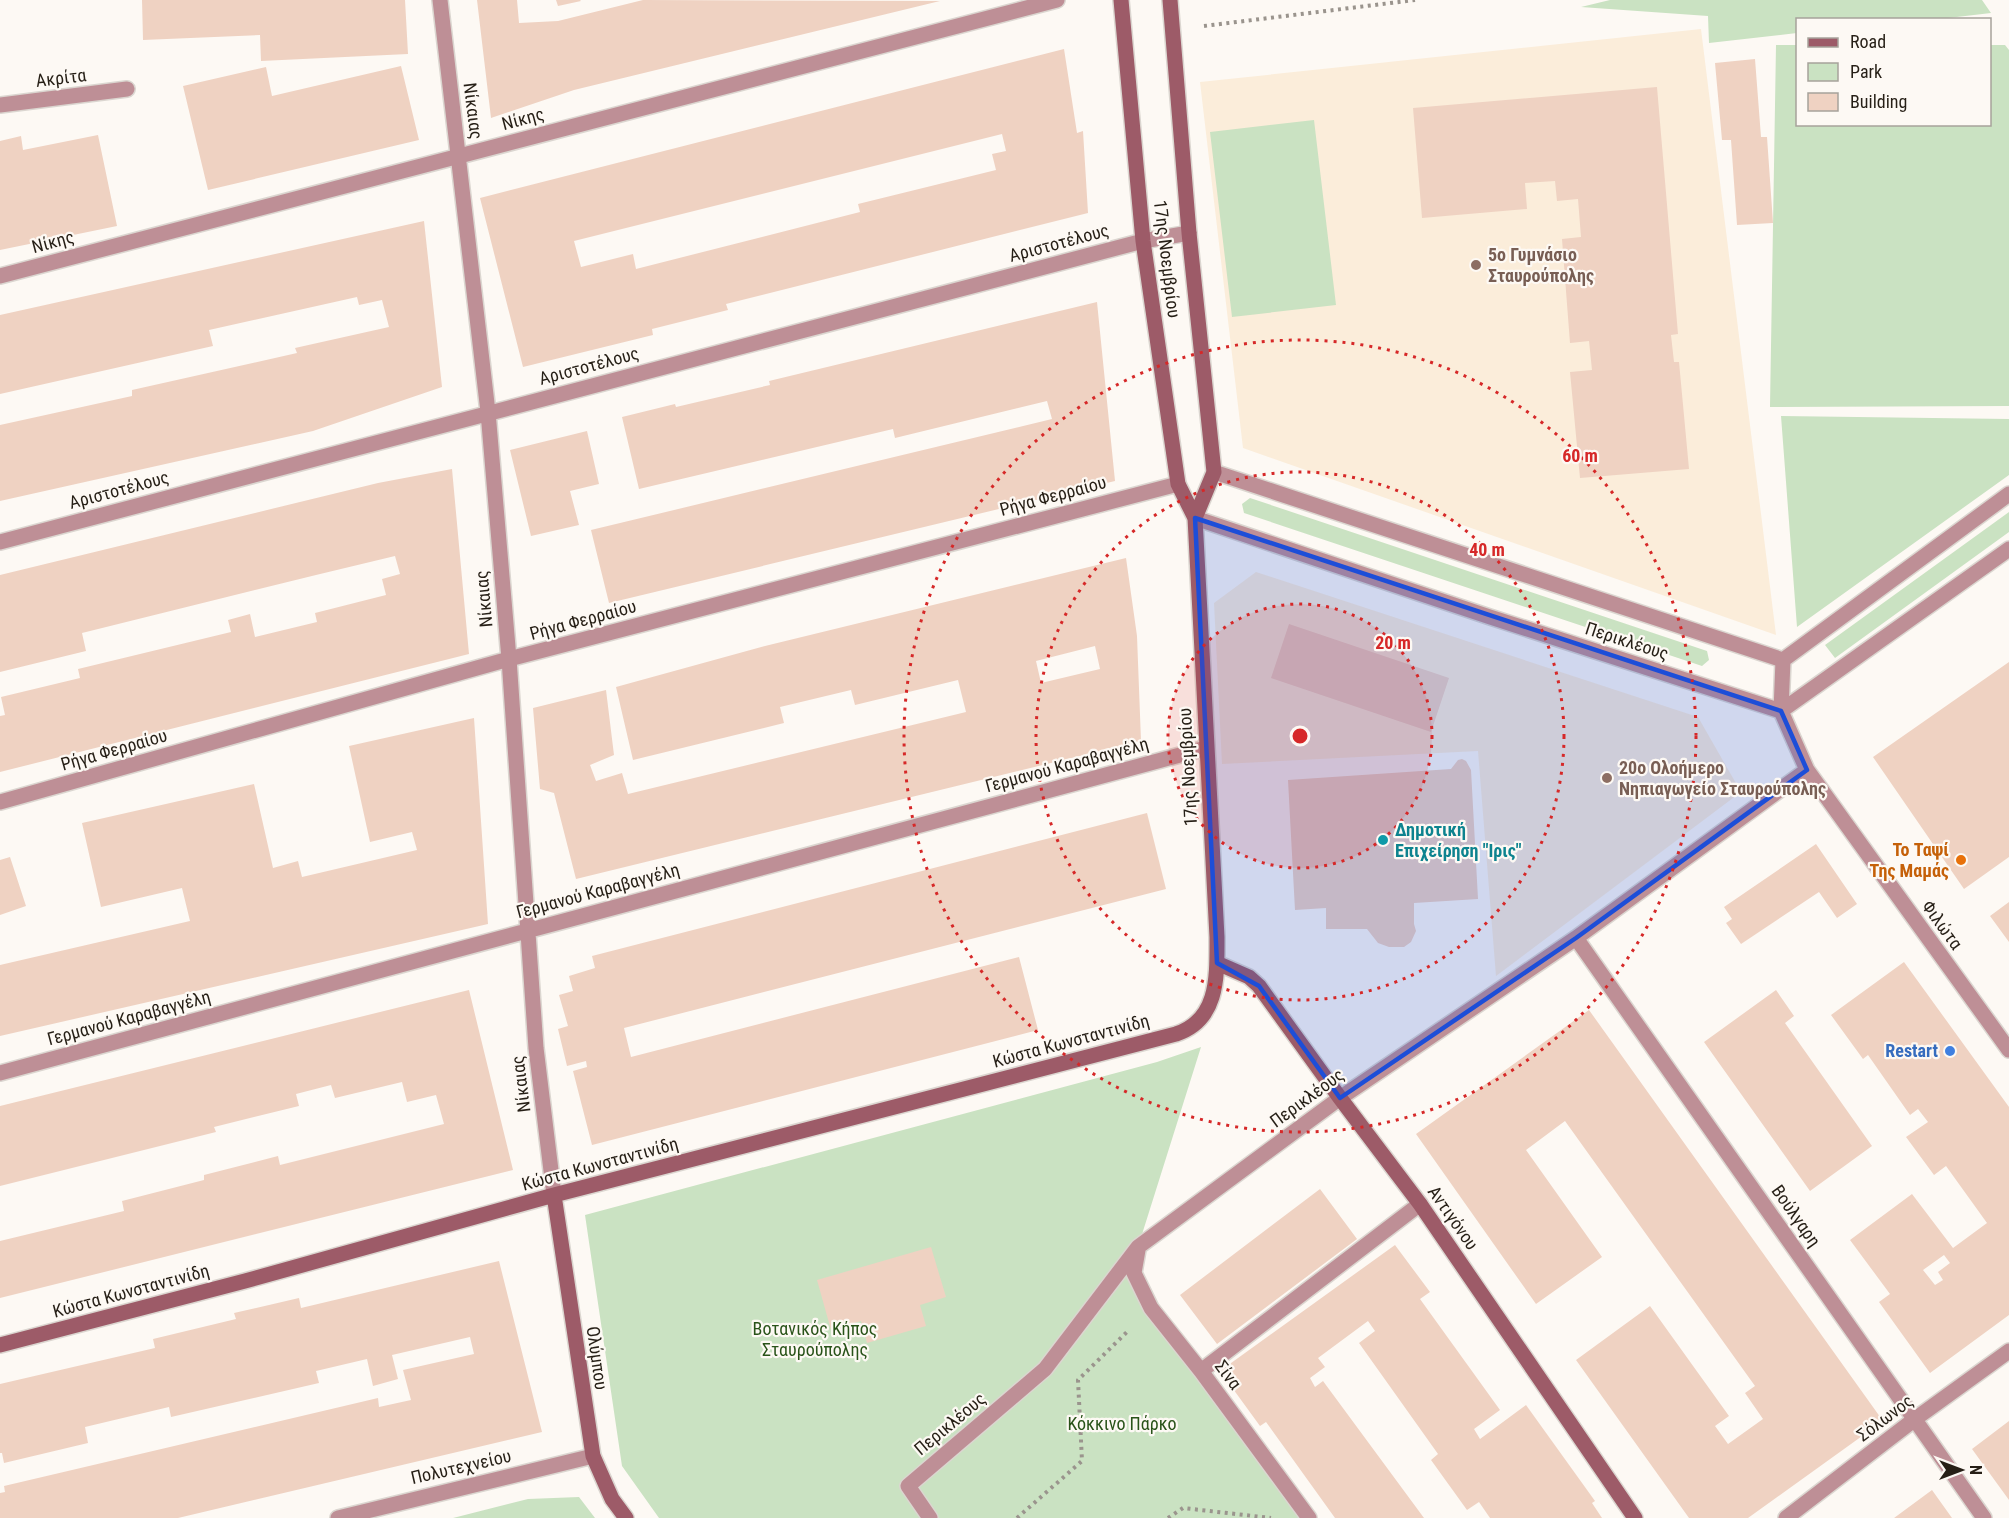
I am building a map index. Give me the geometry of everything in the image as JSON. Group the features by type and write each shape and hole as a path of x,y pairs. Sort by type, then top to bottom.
{"street":[{"name":"Νίκαιας","path":"440,0 488,412 509,660 526,930 536,1048 554,1196"},
{"name":"Νίκης","path":"0,276 1057,0"},
{"name":"17ης Νοεμβρίου","path":"1121,0 1143,241 1178,484 1195,518 1217,937 1214,988 1205,1012"},
{"name":"17ης Νοεμβρίου","path":"1170,0 1214,472 1195,518"},
{"name":"Ακρίτα","path":"0,105 127,89"},
{"name":"Αριστοτέλους","path":"0,542 1143,241 1190,233"},
{"name":"Περικλέους","path":"1214,472 1783,660"},
{"name":"Ρήγα Φερραίου","path":"0,802 509,660 1178,484"},
{"path":"1783,660 2009,494"},
{"name":"Περικλέους","path":"1195,518 1780,711"},
{"path":"1780,711 2009,549"},
{"name":"Φιλώτα","path":"1783,660 1780,711 1807,771 2009,1050"},
{"name":"Γερμανού Καραβαγγέλη","path":"0,1073 1206,748"},
{"name":"Περικλέους","path":"930,1518 908,1486 1045,1370 1138,1247 1340,1098 1576,938 1807,771"},
{"name":"Βούλγαρη","path":"1576,938 1984,1518"},
{"name":"Αντιγόνου","path":"1216,963 1249,977 1259,986 1420,1204 1635,1518"},
{"name":"Κώστα Κωνσταντινίδη","path":"0,1345 554,1196 1176,1034 1195,1025 1205,1012"},
{"name":"Ολύμπου","path":"554,1196 593,1456 612,1499 626,1518"},
{"path":"1201,1371 1420,1204"},
{"name":"Σίνα","path":"1138,1247 1134,1273 1151,1308 1201,1371 1309,1518"},
{"name":"Σόλωνος","path":"1786,1518 1915,1419 2009,1351"},
{"name":"Πολυτεχνείου","path":"338,1518 593,1456"}],"path":[{"path":"1173,30 1415,0"},
{"path":"1017,1518 1083,1461 1078,1380 1151,1308"},
{"path":"1168,1518 1183,1508 1274,1518"}],"highlighted area":[{"path":"1195,518 1781,711 1807,770 1576,938 1340,1098 1259,986 1217,963"}],"shaded area":[{"name":"5ο Γυμνάσιο Σταυρούπολης","path":"1701,29 1776,635 1243,448 1200,82"},
{"name":"20ο Ολοήμερο Νηπιαγωγείο Σταυρούπολης","path":"1256,572 1698,717 1741,792 1496,976 1478,751 1222,764 1214,603"}],"green space":[{"path":"1610,0 1982,0 1991,13 1948,18 1796,18 1796,33 1709,43 1708,16 1581,7"},
{"path":"1776,45 1796,45 1796,126 1991,126 1991,45 2005,45 2009,50 2009,406 1770,407"},
{"path":"1314,120 1336,305 1232,317 1210,132"},
{"path":"1781,416 2009,419 2009,475 1797,627"},
{"path":"1250,498 1707,651 1709,660 1702,666 1244,513 1242,504"},
{"path":"2009,512 2009,532 1835,658 1825,645"},
{"name":"Βοτανικός Κήπος Σταυρούπολης","path":"1201,1047 1138,1247 1135,1273 1309,1518 659,1518 622,1466 585,1215 1157,1062"},
{"path":"579,1497 595,1518 453,1518 528,1499"}],"building":[{"path":"142,0 405,0 408,54 261,61 260,35 143,40"},
{"path":"477,0 517,0 519,23 558,21 643,0 940,1 574,90 491,118"},
{"path":"556,0 580,0 581,1 558,6"},
{"path":"1064,49 1077,133 1083,131 1088,213 726,304 728,310 652,329 653,335 523,367 480,198","holes":["1002,134 1006,151 992,154 996,170 858,204 860,212 636,269 633,254 581,267 574,241"]},
{"path":"1755,59 1761,137 1767,137 1773,223 1737,225 1731,140 1722,140 1715,63"},
{"path":"401,66 419,140 208,190 183,86 266,67 272,96"},
{"path":"1657,87 1678,334 1671,335 1674,362 1679,362 1689,469 1580,478 1570,372 1592,370 1589,341 1570,343 1562,239 1581,237 1578,199 1557,201 1555,181 1525,183 1527,209 1422,218 1413,108"},
{"path":"98,135 117,226 0,250 0,141 21,136 23,150"},
{"path":"424,221 442,387 313,431 0,501 0,425 132,396 132,390 297,353 295,348 389,327 382,300 359,305 357,297 209,330 213,346 0,394 0,315"},
{"path":"1097,302 1115,481 609,603 591,530 1052,419 1047,401 895,438 893,429 639,489 622,417 770,385 769,381"},
{"path":"587,431 599,484 570,491 579,525 531,536 510,450"},
{"path":"452,469 469,654 0,772 0,716 5,715 1,697 80,678 78,669 231,632 228,620 250,614 255,637 317,622 315,613 386,595 382,579 400,574 395,556 316,575 82,633 86,651 0,672 0,575 378,483"},
{"path":"1126,558 1137,636 1141,741 576,879 554,793 540,789 533,708 606,690 614,755 590,765 596,781 622,773 628,794 966,712 958,680 855,705 851,690 780,707 784,723 633,760 616,687 765,646","holes":["1095,646 1100,669 1041,683 1036,661"]},
{"path":"1289,624 1449,678 1431,732 1271,678"},
{"path":"2009,662 2009,857 1964,889 1873,757"},
{"path":"474,718 488,924 0,1036 0,965 190,921 182,888 101,907 82,823 254,784 273,868 298,861 302,877 417,850 412,832 370,842 349,746"},
{"name":"Δημοτική Επιχείρηση \"Ιρις\"","path":"1458,760 1466,761 1471,770 1478,899 1414,903 1416,931 1411,942 1404,947 1389,947 1378,943 1367,929 1326,929 1326,908 1295,910 1288,780 1451,769"},
{"path":"1147,813 1166,889 624,1028 631,1057 1019,957 1038,1030 592,1145 573,1071 587,1067 586,1061 567,1066 558,1029 568,1026 559,995 573,991 569,976 595,968 592,956"},
{"path":"1816,844 1857,904 1837,918 1819,892 1741,944 1726,923 1732,919 1724,907"},
{"path":"10,857 26,906 0,915 0,860"},
{"path":"2009,902 2009,942 1990,916"},
{"path":"1904,962 2009,1107 2009,1315 1930,1373 1879,1302 1890,1294 1850,1240 1912,1194 1953,1248 1987,1223 1946,1166 1934,1175 1906,1137 1928,1122 1918,1109 1910,1115 1868,1055 1863,1059 1831,1015","holes":["1944,1255 1950,1263 1938,1272 1943,1280 1935,1285 1923,1270"]},
{"path":"469,990 513,1170 0,1298 0,1241 124,1211 122,1201 204,1180 204,1175 278,1156 280,1165 444,1124 436,1095 407,1102 402,1082 335,1098 331,1085 296,1094 299,1106 214,1127 216,1132 0,1186 0,1106"},
{"path":"1776,990 1794,1016 1785,1023 1872,1146 1810,1191 1704,1042"},
{"path":"1589,1010 1883,1421 1748,1518 1689,1518 1576,1360 1650,1306 1729,1416 1715,1426 1728,1444 1763,1419 1745,1393 1755,1386 1565,1121 1526,1150 1602,1257 1536,1304 1416,1134"},
{"path":"1320,1189 1357,1239 1217,1344 1180,1295"},
{"path":"1395,1245 1430,1292 1420,1299 1500,1410 1474,1429 1480,1439 1526,1405 1595,1501 1592,1503 1602,1518 1490,1518 1479,1502 1467,1510 1431,1460 1438,1454 1359,1343 1375,1331 1368,1321 1318,1358 1325,1367 1310,1378 1315,1387 1323,1381 1424,1518 1335,1518 1266,1422 1260,1426 1220,1371"},
{"path":"931,1247 946,1297 920,1305 926,1326 867,1343 861,1321 831,1330 817,1280"},
{"path":"499,1261 542,1432 178,1518 0,1518 0,1493 5,1492 4,1486 378,1398 379,1407 411,1400 403,1370 474,1354 470,1337 392,1355 398,1379 373,1386 367,1359 316,1371 319,1383 171,1417 169,1407 85,1427 88,1443 4,1463 2,1453 0,1453 0,1384 155,1348 153,1339 236,1319 234,1313 299,1298 301,1308"},
{"path":"2009,1421 2009,1500 1972,1449"},
{"path":"1932,1490 1952,1518 1894,1518"}],"place":[{"name":"5ο Γυμνάσιο Σταυρούπολης","path":"1476,265"},
{"name":"20ο Ολοήμερο Νηπιαγωγείο Σταυρούπολης","path":"1607,778"},
{"name":"Δημοτική Επιχείρηση \"Ιρις\"","path":"1383,840"},
{"name":"Το Ταψί Της Μαμάς","path":"1961,860"},
{"name":"Restart","path":"1950,1051"}],"park label":[{"name":"Κόκκινο Πάρκο","path":"1122,1424"}]}
